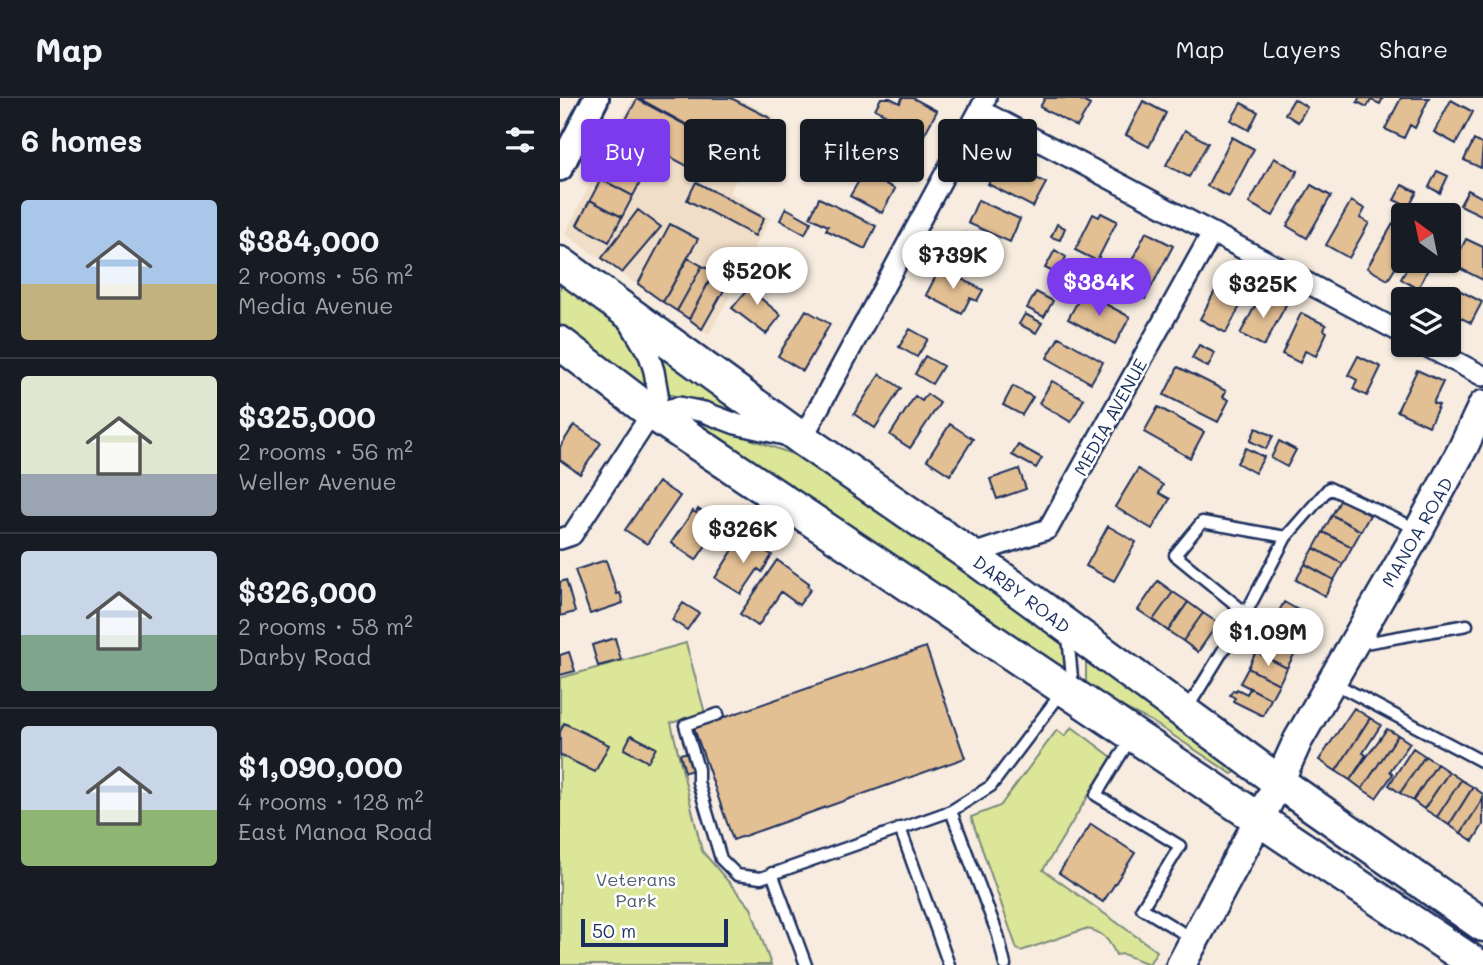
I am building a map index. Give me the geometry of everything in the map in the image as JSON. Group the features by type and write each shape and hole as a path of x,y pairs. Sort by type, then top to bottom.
{"main road":[{"name":"DARBY ROAD","path":"560,263 802,439 970,555 1279,782 1483,925"},
{"path":"560,343 652,413 1477,965"},
{"name":"MANOA ROAD","path":"1181,965 1348,650 1419,530 1473,449 1483,404"}],"street":[{"path":"560,167 596,98"},
{"path":"652,413 679,407 688,408 736,424 802,439 983,104 1212,233 1391,327"},
{"name":"MEDIA AVENUE","path":"970,555 1048,529 1212,233"},
{"path":"560,538 572,536 652,413 658,394 649,355 635,329 616,305"},
{"path":"1447,357 1483,376"}],"lane":[{"path":"1185,713 1247,613 1286,537 1329,488 1419,530"},
{"path":"1247,613 1175,555 1202,522 1286,537"},
{"path":"1348,650 1467,625"},
{"path":"718,714 685,725 698,769 698,782 721,859 737,876 761,878 951,811 991,786 1069,692 1067,627"},
{"path":"1331,681 1483,762"},
{"path":"1133,734 1096,795 1180,846 1142,908 1195,940"},
{"path":"951,811 998,935 1004,965"},
{"path":"900,828 949,965"},
{"path":"772,873 806,965"}],"shaded area":[{"path":"633,98 737,98 775,117 684,119 684,182 735,182 729,192 770,218 709,335 565,234 591,182 670,182 670,119 622,119"}],"green space":[{"path":"560,278 637,343 652,395 647,398 560,325"},
{"path":"661,356 708,384 750,421 669,394"},
{"path":"687,416 817,463 1065,641 1067,677 689,423"},
{"name":"Veterans Park","path":"686,643 705,713 671,723 702,851 751,908 771,965 560,965 560,678"},
{"path":"1086,658 1236,765 1237,771 1232,774 1151,721 1086,689"},
{"path":"1072,727 1112,757 1043,870 1157,951 1149,964 1123,954 1116,955 1105,937 1085,929 1021,951 1017,949 971,817 1000,806 1057,730 1065,736"}],"building":[{"path":"638,98 731,98 770,118 684,119 684,123"},
{"path":"881,98 890,98 900,103 902,98 913,98 937,111 924,135 924,119 894,119 875,109"},
{"path":"1045,98 1077,98 1090,105 1077,127 1040,107"},
{"path":"1359,98 1383,98 1380,104 1371,100 1367,107 1357,102"},
{"path":"1401,98 1429,98 1415,128 1410,125 1404,138 1385,129"},
{"path":"637,99 684,124 684,164 670,157 670,119 626,119"},
{"path":"1294,99 1307,107 1298,122 1285,114"},
{"path":"1451,100 1473,112 1456,144 1434,132"},
{"path":"1143,101 1166,113 1149,147 1126,135"},
{"path":"1241,103 1258,112 1249,130 1231,120"},
{"path":"1185,130 1208,143 1189,177 1166,165"},
{"path":"1232,137 1254,149 1229,197 1207,186"},
{"path":"1474,140 1483,145 1481,168 1464,160"},
{"path":"1274,158 1298,171 1273,216 1249,203"},
{"path":"1437,171 1448,176 1440,193 1429,187"},
{"path":"1037,178 1046,183 1033,207 988,184 1037,182"},
{"path":"599,182 607,182 633,196 622,217 590,200"},
{"path":"607,182 640,182 633,196"},
{"path":"696,182 764,218 755,236 687,200"},
{"path":"858,182 882,182 895,189 882,213 850,196"},
{"path":"1311,185 1331,196 1307,238 1287,226"},
{"path":"1402,185 1417,192 1411,203 1394,200"},
{"path":"1468,190 1483,198 1483,216 1461,205"},
{"path":"819,198 876,226 865,249 826,230 828,226 810,217"},
{"path":"590,200 622,217 609,242 577,225"},
{"path":"978,200 1020,219 1010,242 968,223"},
{"path":"1351,201 1365,209 1360,218 1369,223 1349,258 1326,245"},
{"path":"786,208 811,222 805,234 780,220"},
{"path":"638,210 661,227 622,273 602,258"},
{"path":"1101,213 1117,221 1097,261 1075,250 1093,214 1099,217"},
{"path":"670,224 698,239 663,302 638,284"},
{"path":"1057,224 1065,228 1060,240 1051,237"},
{"path":"1391,227 1392,273 1388,280 1367,268"},
{"path":"1146,232 1173,246 1145,299 1133,292 1136,287 1122,280"},
{"path":"965,233 995,250 989,264 977,258 974,265 955,257"},
{"path":"1466,239 1483,247 1483,280 1461,269 1461,249"},
{"path":"1055,250 1066,257 1057,274 1045,268"},
{"path":"688,258 702,266 677,311 663,302"},
{"path":"718,265 733,274 702,329 689,319"},
{"path":"702,266 714,272 689,319 677,311"},
{"path":"940,268 983,290 977,301 970,298 962,314 926,295"},
{"path":"1225,272 1251,285 1226,333 1200,319"},
{"path":"1404,273 1426,273 1419,287 1401,279"},
{"path":"760,275 770,283 759,297 781,315 766,334 732,308"},
{"path":"1461,291 1482,302 1471,323 1461,318"},
{"path":"1036,292 1053,301 1044,317 1027,308"},
{"path":"1083,292 1130,317 1115,344 1068,319"},
{"path":"1262,293 1286,305 1264,346 1240,334"},
{"path":"806,310 830,324 803,371 778,356"},
{"path":"1301,313 1326,325 1324,330 1327,332 1316,356 1305,351 1300,363 1282,354"},
{"path":"1025,314 1042,323 1036,333 1019,324"},
{"path":"910,329 928,339 917,357 899,347"},
{"path":"1059,337 1103,362 1091,383 1047,358"},
{"path":"1199,345 1215,353 1208,367 1192,358"},
{"path":"925,356 943,366 932,384 915,374"},
{"path":"1358,356 1381,367 1367,396 1353,389 1357,380 1348,375"},
{"path":"1178,367 1226,391 1223,397 1229,400 1218,422 1164,395"},
{"path":"1417,370 1443,382 1433,403 1439,405 1429,426 1397,411"},
{"path":"880,374 901,388 875,428 854,414"},
{"path":"1052,381 1084,399 1071,422 1039,403"},
{"path":"1013,386 1033,397 1022,415 1003,405"},
{"path":"927,394 940,403 910,448 890,435 915,396 922,401"},
{"path":"1158,407 1204,432 1190,458 1144,432"},
{"path":"950,424 973,439 950,475 927,460"},
{"path":"574,425 601,443 580,474 560,460 560,447"},
{"path":"1256,428 1273,436 1266,449 1250,441"},
{"path":"1279,441 1296,450 1287,467 1271,458"},
{"path":"1018,445 1042,458 1036,468 1012,455"},
{"path":"1246,448 1264,457 1255,473 1237,463"},
{"path":"1019,469 1026,489 997,499 990,479"},
{"path":"1138,469 1163,485 1159,493 1170,499 1152,529 1115,507"},
{"path":"658,482 680,496 647,544 625,530"},
{"path":"1341,499 1370,515 1361,531 1332,515"},
{"path":"698,509 718,522 715,526 718,527 696,560 671,543 693,511 696,513"},
{"path":"1332,515 1361,531 1352,547 1323,532"},
{"path":"1108,526 1136,542 1114,581 1086,566"},
{"path":"1323,532 1352,547 1343,564 1314,548"},
{"path":"742,536 772,555 762,572 758,569 741,594 715,578"},
{"path":"1314,548 1343,564 1334,580 1305,564"},
{"path":"606,560 617,594 620,593 623,603 590,614 575,570"},
{"path":"777,560 809,583 807,586 811,589 799,605 781,592 758,626 740,614"},
{"path":"1305,564 1334,580 1325,596 1296,580"},
{"path":"566,580 575,612 560,616 560,582"},
{"path":"1158,581 1173,592 1153,620 1138,610"},
{"path":"1173,592 1188,602 1168,631 1153,620"},
{"path":"1188,602 1203,613 1183,641 1168,631"},
{"path":"1284,602 1314,619 1304,636 1274,620"},
{"path":"683,603 699,613 687,630 672,620"},
{"path":"1203,613 1218,623 1198,652 1183,641"},
{"path":"1274,620 1304,636 1296,651 1265,635"},
{"path":"1265,635 1296,651 1287,668 1256,652"},
{"path":"615,638 621,660 598,666 592,645"},
{"path":"926,647 965,758 733,840 694,728"},
{"path":"569,652 575,671 560,675 560,655"},
{"path":"1256,652 1287,668 1279,684 1248,668"},
{"path":"1248,668 1279,684 1271,699 1240,683"},
{"path":"1250,688 1271,699 1263,716 1233,701 1235,698 1230,695 1237,689 1247,694"},
{"path":"1354,708 1370,718 1336,771 1319,760"},
{"path":"1370,718 1381,725 1350,780 1336,771"},
{"path":"564,723 609,745 595,772 560,755 560,732"},
{"path":"1387,729 1398,735 1362,789 1350,780"},
{"path":"631,735 656,748 648,762 624,749"},
{"path":"1398,735 1410,743 1390,771 1393,774 1376,798 1362,789"},
{"path":"1413,748 1425,756 1400,793 1389,785"},
{"path":"689,752 694,770 685,772 680,754"},
{"path":"1425,756 1437,764 1413,801 1400,793"},
{"path":"1437,764 1449,772 1424,809 1413,801"},
{"path":"1449,772 1461,780 1437,817 1424,809"},
{"path":"1461,780 1473,787 1449,825 1437,817"},
{"path":"1473,787 1483,794 1483,799 1461,833 1449,825"},
{"path":"1483,799 1483,825 1473,841 1461,833"},
{"path":"1091,824 1135,853 1103,902 1059,873"}]}
